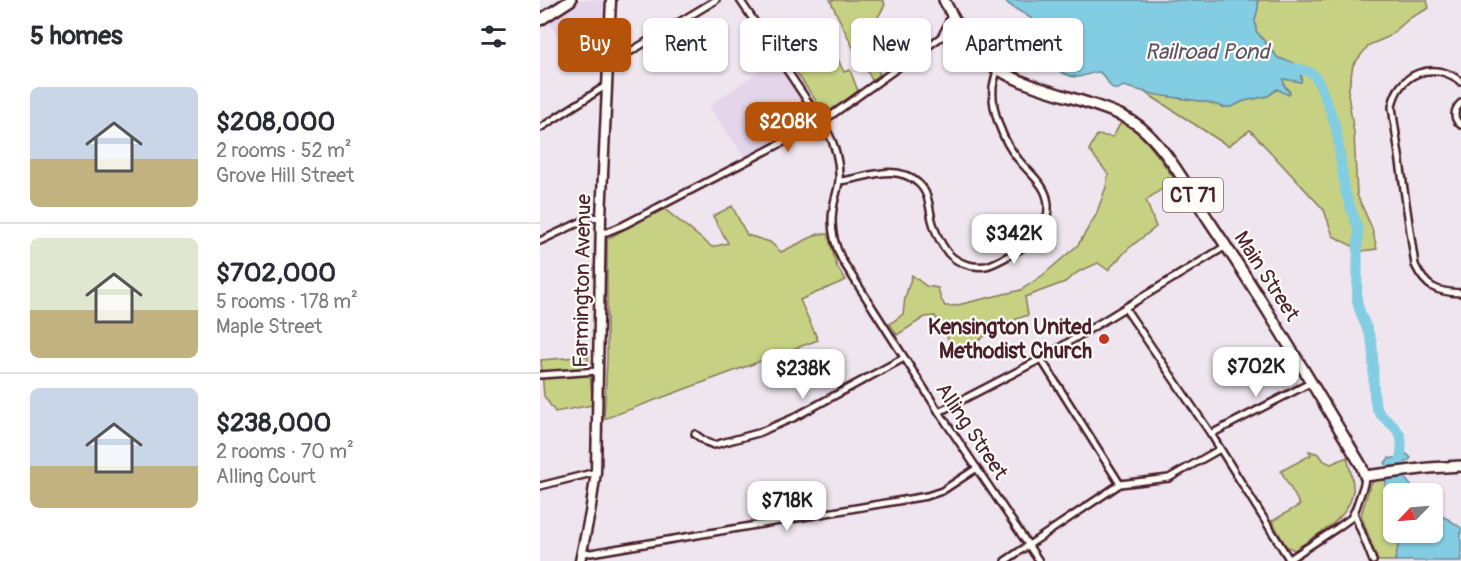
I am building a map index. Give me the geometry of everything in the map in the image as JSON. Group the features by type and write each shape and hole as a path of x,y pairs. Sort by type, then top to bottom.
{"main road":[{"path":"540,20 571,0"},
{"name":"Farmington Avenue","path":"610,18 611,0"},
{"name":"Main Street","path":"944,0 954,18"},
{"name":"Farmington Avenue","path":"581,557 596,472 601,217 608,72"},
{"name":"Main Street","path":"1003,72 1022,81 1110,110 1130,119 1145,130 1162,150 1226,245 1312,382 1361,465 1365,476"},
{"path":"1365,476 1461,466"}],"street":[{"path":"631,51 716,0"},
{"name":"Alling Street","path":"740,0 822,122 835,147 839,181 832,210 832,234 838,252 939,412 1039,561"},
{"path":"601,232 624,225 822,122 941,37 951,13"},
{"path":"1461,82 1446,72 1438,70 1418,73 1400,87 1392,107 1415,265 1422,278 1432,288 1461,293"},
{"path":"839,181 895,172 917,182 925,191 936,231 942,243 949,253 966,265 986,266 995,263 1034,239 1046,221 1049,209 1048,200 1038,179 1018,160 1000,128 993,88 996,72"},
{"path":"540,128 607,85"},
{"path":"1461,103 1455,112 1456,120 1461,126"},
{"path":"540,241 589,218 601,217"},
{"path":"939,412 1041,358 1226,245"},
{"path":"1125,308 1211,434 1287,560 1349,520 1354,513 1365,476"},
{"path":"695,434 714,445 758,433 793,418 904,358"},
{"path":"1041,358 1120,484"},
{"path":"540,375 598,371"},
{"path":"1211,434 1312,382"},
{"path":"1005,561 1120,484 1169,478 1220,449"},
{"path":"581,557 602,551 927,496 942,491 977,468"},
{"path":"540,486 596,472"},
{"path":"1354,513 1373,561"}],"shaded area":[{"path":"580,0 607,0 606,18 558,18 558,37 548,20"},
{"path":"758,72 783,72 813,120 745,158 709,106"}],"green space":[{"path":"830,0 883,0 885,5 877,18 851,18 851,43"},
{"path":"1258,0 1427,0 1429,8 1410,18 1388,37 1369,45 1353,65 1348,94 1354,133 1357,195 1372,228 1377,249 1362,251 1333,236 1324,210 1250,130 1228,146 1143,91 1208,102 1223,107 1231,107 1244,101 1268,96 1278,89 1290,93 1284,85 1283,78 1301,82 1302,77 1294,63 1278,58 1256,31"},
{"path":"839,62 844,72 850,70 858,91 825,114 796,72 839,72"},
{"path":"868,72 879,72 880,74 872,80"},
{"path":"1121,122 1144,139 1175,180 1146,200 1156,227 1129,248 1108,270 1098,263 1078,272 1065,282 1025,297 1028,315 997,328 971,348 951,344 935,316 925,317 897,335 890,324 903,314 912,275 926,286 938,288 945,306 953,306 1021,290 1043,275 1078,245 1096,215 1108,174 1089,150 1097,135 1113,137"},
{"path":"732,206 747,235 770,242 781,252 818,234 828,234 837,267 846,280 800,300 818,340 604,419 607,360 607,239 663,208 712,247 728,243 713,216"},
{"path":"588,356 593,405 555,412 544,396 541,360"},
{"path":"1309,451 1319,454 1324,461 1331,464 1347,457 1353,490 1351,501 1339,518 1331,526 1294,550 1286,546 1272,521 1300,505 1281,471 1311,455"},
{"path":"1385,478 1386,483 1383,483 1383,543 1399,543 1395,561 1378,561 1361,515 1370,485 1376,479"}],"water":[{"name":"Railroad Pond","path":"1005,0 1258,0 1256,31 1278,58 1294,63 1301,82 1283,79 1289,92 1288,95 1277,89 1268,96 1244,101 1231,107 1157,95 1123,86 1115,89 1099,72 1072,77 1060,72 1083,72 1083,18 1031,18"},
{"path":"1407,454 1411,458 1404,464 1404,477 1409,483 1386,483 1387,466 1385,463 1389,458 1398,458"},
{"path":"1443,517 1461,528 1461,561 1395,561 1399,543 1443,543"}],"waterway":[{"path":"1284,66 1307,71 1314,75 1333,118 1345,191 1358,229 1357,300 1372,344 1375,403 1377,409 1397,430 1401,438 1401,483"}],"place":[{"name":"Kensington United Methodist Church","path":"1104,339"}]}
